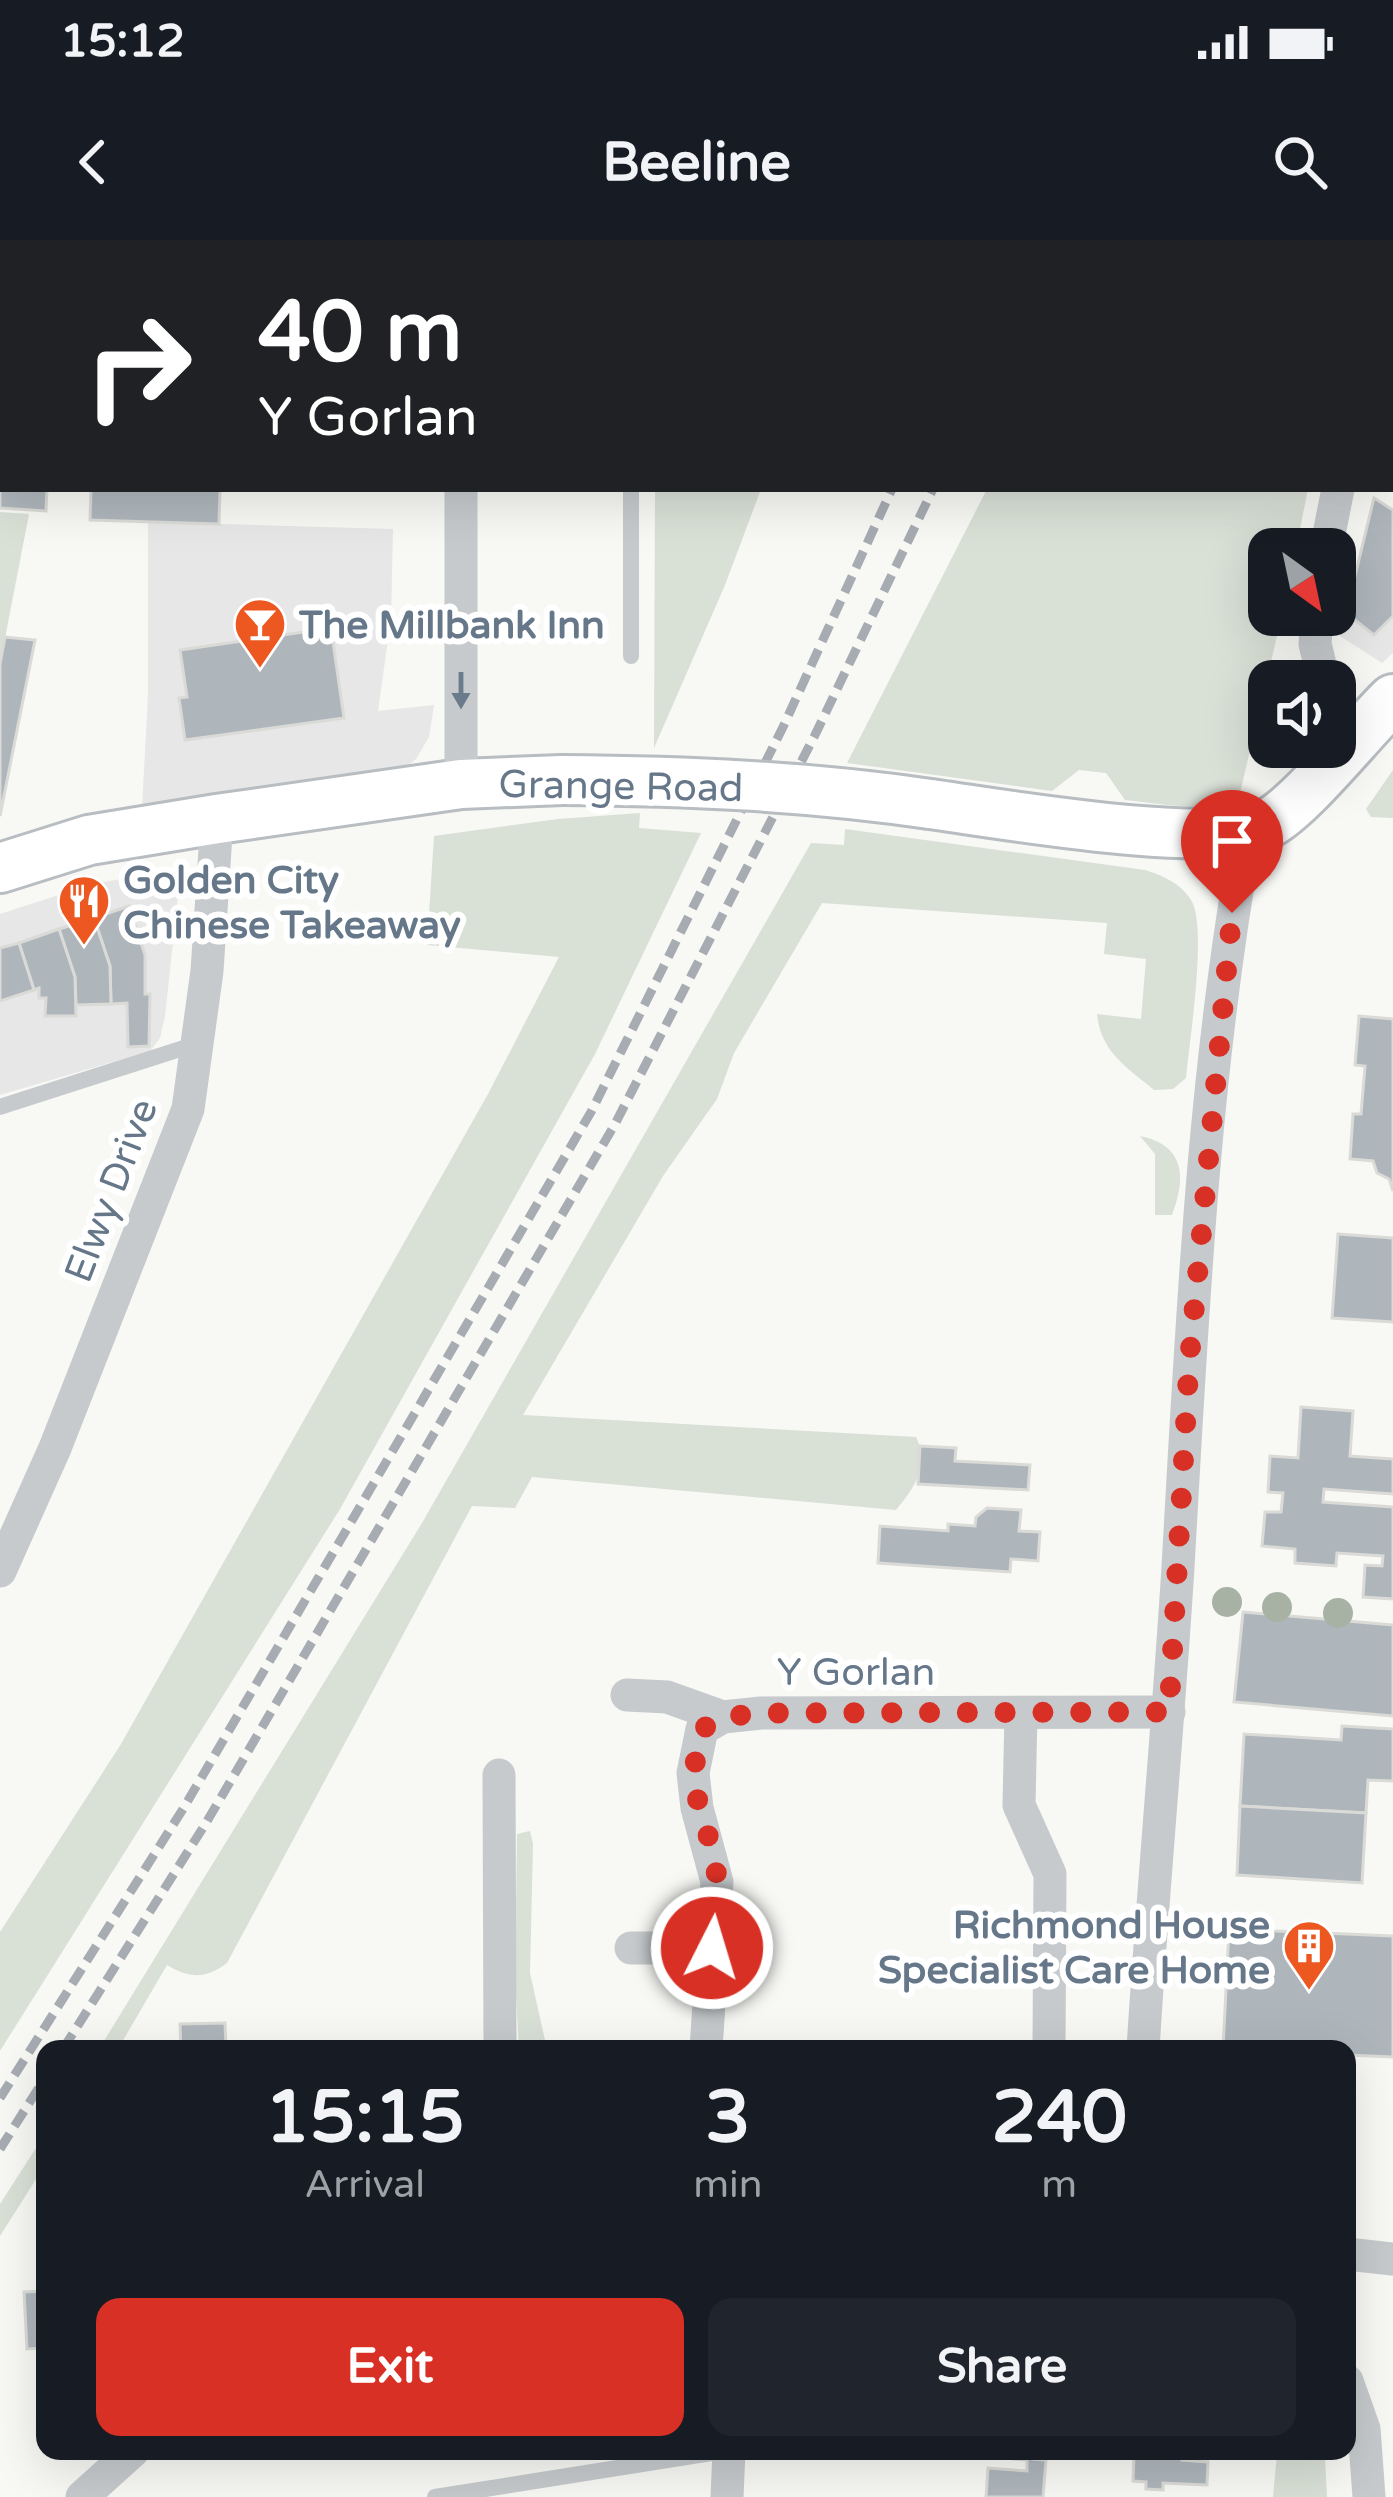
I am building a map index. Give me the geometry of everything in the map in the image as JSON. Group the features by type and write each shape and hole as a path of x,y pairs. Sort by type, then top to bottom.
{"main road":[{"path":"1356,713 1393,699"},
{"path":"1247,832 1285,812 1313,768"},
{"name":"Grange Road","path":"0,868 89,840 217,819 461,784 562,780 803,789 1150,831 1247,832"}],"street":[{"path":"461,492 461,784"},
{"path":"1330,528 1337,492"},
{"name":"Elwy Drive","path":"0,1571 55,1448 188,1109 207,971 217,819"},
{"path":"1144,2040 1189,1364 1225,957 1247,832"},
{"path":"627,1695 667,1697 723,1717"},
{"name":"Y Gorlan","path":"707,2040 718,1882 697,1808 693,1773 702,1729 723,1717 761,1713 1169,1712"},
{"path":"1021,1713 1019,1805 1050,1874 1049,2040"},
{"path":"499,1775 500,2040"},
{"path":"631,1948 712,1948"},
{"path":"1356,2255 1393,2259"},
{"path":"1356,2406 1364,2429 1369,2497"},
{"path":"82,2497 118,2460"},
{"path":"727,2460 727,2497"}],"lane":[{"path":"631,656 632,492"},
{"path":"0,1107 197,1044"},
{"path":"436,2497 670,2460"}],"shaded area":[{"path":"655,492 760,492 725,585 654,748"},
{"path":"985,492 1307,492 1300,528 1248,528 1248,636 1277,636 1271,660 1248,660 1248,759 1240,793 1200,806 1125,800 1106,773 1079,770 1052,791 847,763"},
{"path":"1374,498 1393,510 1393,653 1382,663 1340,636 1356,636 1356,571"},
{"path":"0,512 29,514 0,664"},
{"path":"148,522 393,529 391,618 378,711 434,705 429,737 416,759 398,773 142,809"},
{"path":"1393,770 1393,818 1371,817 1366,809"},
{"path":"640,813 639,828 701,833 595,1054 340,1509 0,2051 0,1932 121,1744 488,1094 559,957 427,945 434,836"},
{"path":"845,829 1145,870 1177,885 1191,900 1198,934 1186,1078 1173,1089 1154,1090 1117,1058 1104,1039 1097,1014 1141,1019 1146,959 1104,954 1107,923 822,903 734,1053 717,1099 663,1176 523,1415 916,1437 921,1467 909,1494 896,1510 532,1477 515,1508 472,1506 227,1963 198,1975 167,1965 123,2040 105,2040 422,1523 811,843 844,845"},
{"path":"181,868 165,1016 160,1038 150,1051 0,1095 0,914 93,884"},
{"path":"1140,1136 1166,1147 1178,1164 1180,1187 1172,1215 1155,1215 1155,1154"},
{"path":"530,1831 533,1844 530,1973 545,2040 518,2040 517,1834"},
{"path":"36,2148 36,2179 0,2236 0,2204"},
{"path":"1276,2460 1325,2460 1327,2497 1273,2497"}],"building":[{"path":"0,492 47,492 46,511 0,508"},
{"path":"91,492 220,492 219,524 90,520"},
{"path":"1374,498 1393,510 1393,616 1374,635 1356,621 1356,572"},
{"name":"The Millbank Inn","path":"331,628 344,718 185,740 179,698 187,697 180,650"},
{"path":"5,637 35,640 0,816 0,664"},
{"path":"129,906 145,955 149,1046 128,1047 127,1003 111,1004 110,966 94,918"},
{"name":"Golden City Chinese Takeaway","path":"94,918 110,966 111,1004 76,1005 75,977 59,929"},
{"path":"59,929 75,977 76,1016 45,1016 46,998 39,998 39,988 34,990 19,943"},
{"path":"19,943 34,990 0,1001 0,948"},
{"path":"1359,1016 1393,1019 1393,1191 1373,1161 1350,1159 1353,1114 1361,1114 1365,1066 1355,1065"},
{"path":"1338,1234 1393,1238 1393,1322 1332,1318"},
{"path":"1301,1407 1353,1411 1350,1456 1393,1459 1393,1494 1324,1489 1323,1502 1393,1507 1393,1599 1363,1597 1365,1565 1382,1566 1383,1556 1337,1553 1336,1566 1295,1563 1295,1549 1262,1546 1265,1512 1281,1512 1283,1493 1268,1492 1270,1456 1298,1458"},
{"path":"920,1446 956,1448 955,1461 1030,1465 1028,1490 918,1484"},
{"path":"987,1508 1021,1510 1019,1531 1040,1532 1038,1561 1011,1559 1010,1572 878,1563 880,1526 948,1531 948,1524 975,1526 976,1517"},
{"path":"1243,1612 1393,1625 1393,1716 1234,1702"},
{"path":"1342,1726 1393,1729 1393,1781 1368,1780 1366,1813 1240,1806 1244,1734 1341,1740"},
{"path":"1240,1806 1366,1813 1362,1883 1237,1875"},
{"name":"Richmond House Specialist Care Home","path":"1229,1929 1393,1936 1393,2057 1356,2055 1356,2040 1223,2040"},
{"path":"225,2023 226,2040 181,2040 180,2024"},
{"path":"36,2291 36,2348 27,2349 24,2292"},
{"path":"1027,2460 1046,2460 1043,2497 986,2497 988,2468 1027,2471"},
{"path":"1134,2460 1208,2462 1207,2485 1163,2483 1163,2490 1146,2489 1146,2482 1133,2481"}],"railway":[{"path":"37,2040 183,1809 591,1112 783,727 891,492"},
{"path":"69,2040 206,1823 615,1124 815,735 932,492"},
{"path":"0,2098 36,2041"},
{"path":"0,2149 36,2092"}],"place":[{"name":"The Millbank Inn","path":"260,670"},
{"name":"Golden City Chinese Takeaway","path":"84,947"},
{"name":"Richmond House Specialist Care Home","path":"1309,1992"}],"route":[{"path":"712,1948 718,1882 697,1808 693,1773 702,1729 723,1717 1169,1712 1189,1364 1232,913"}]}
